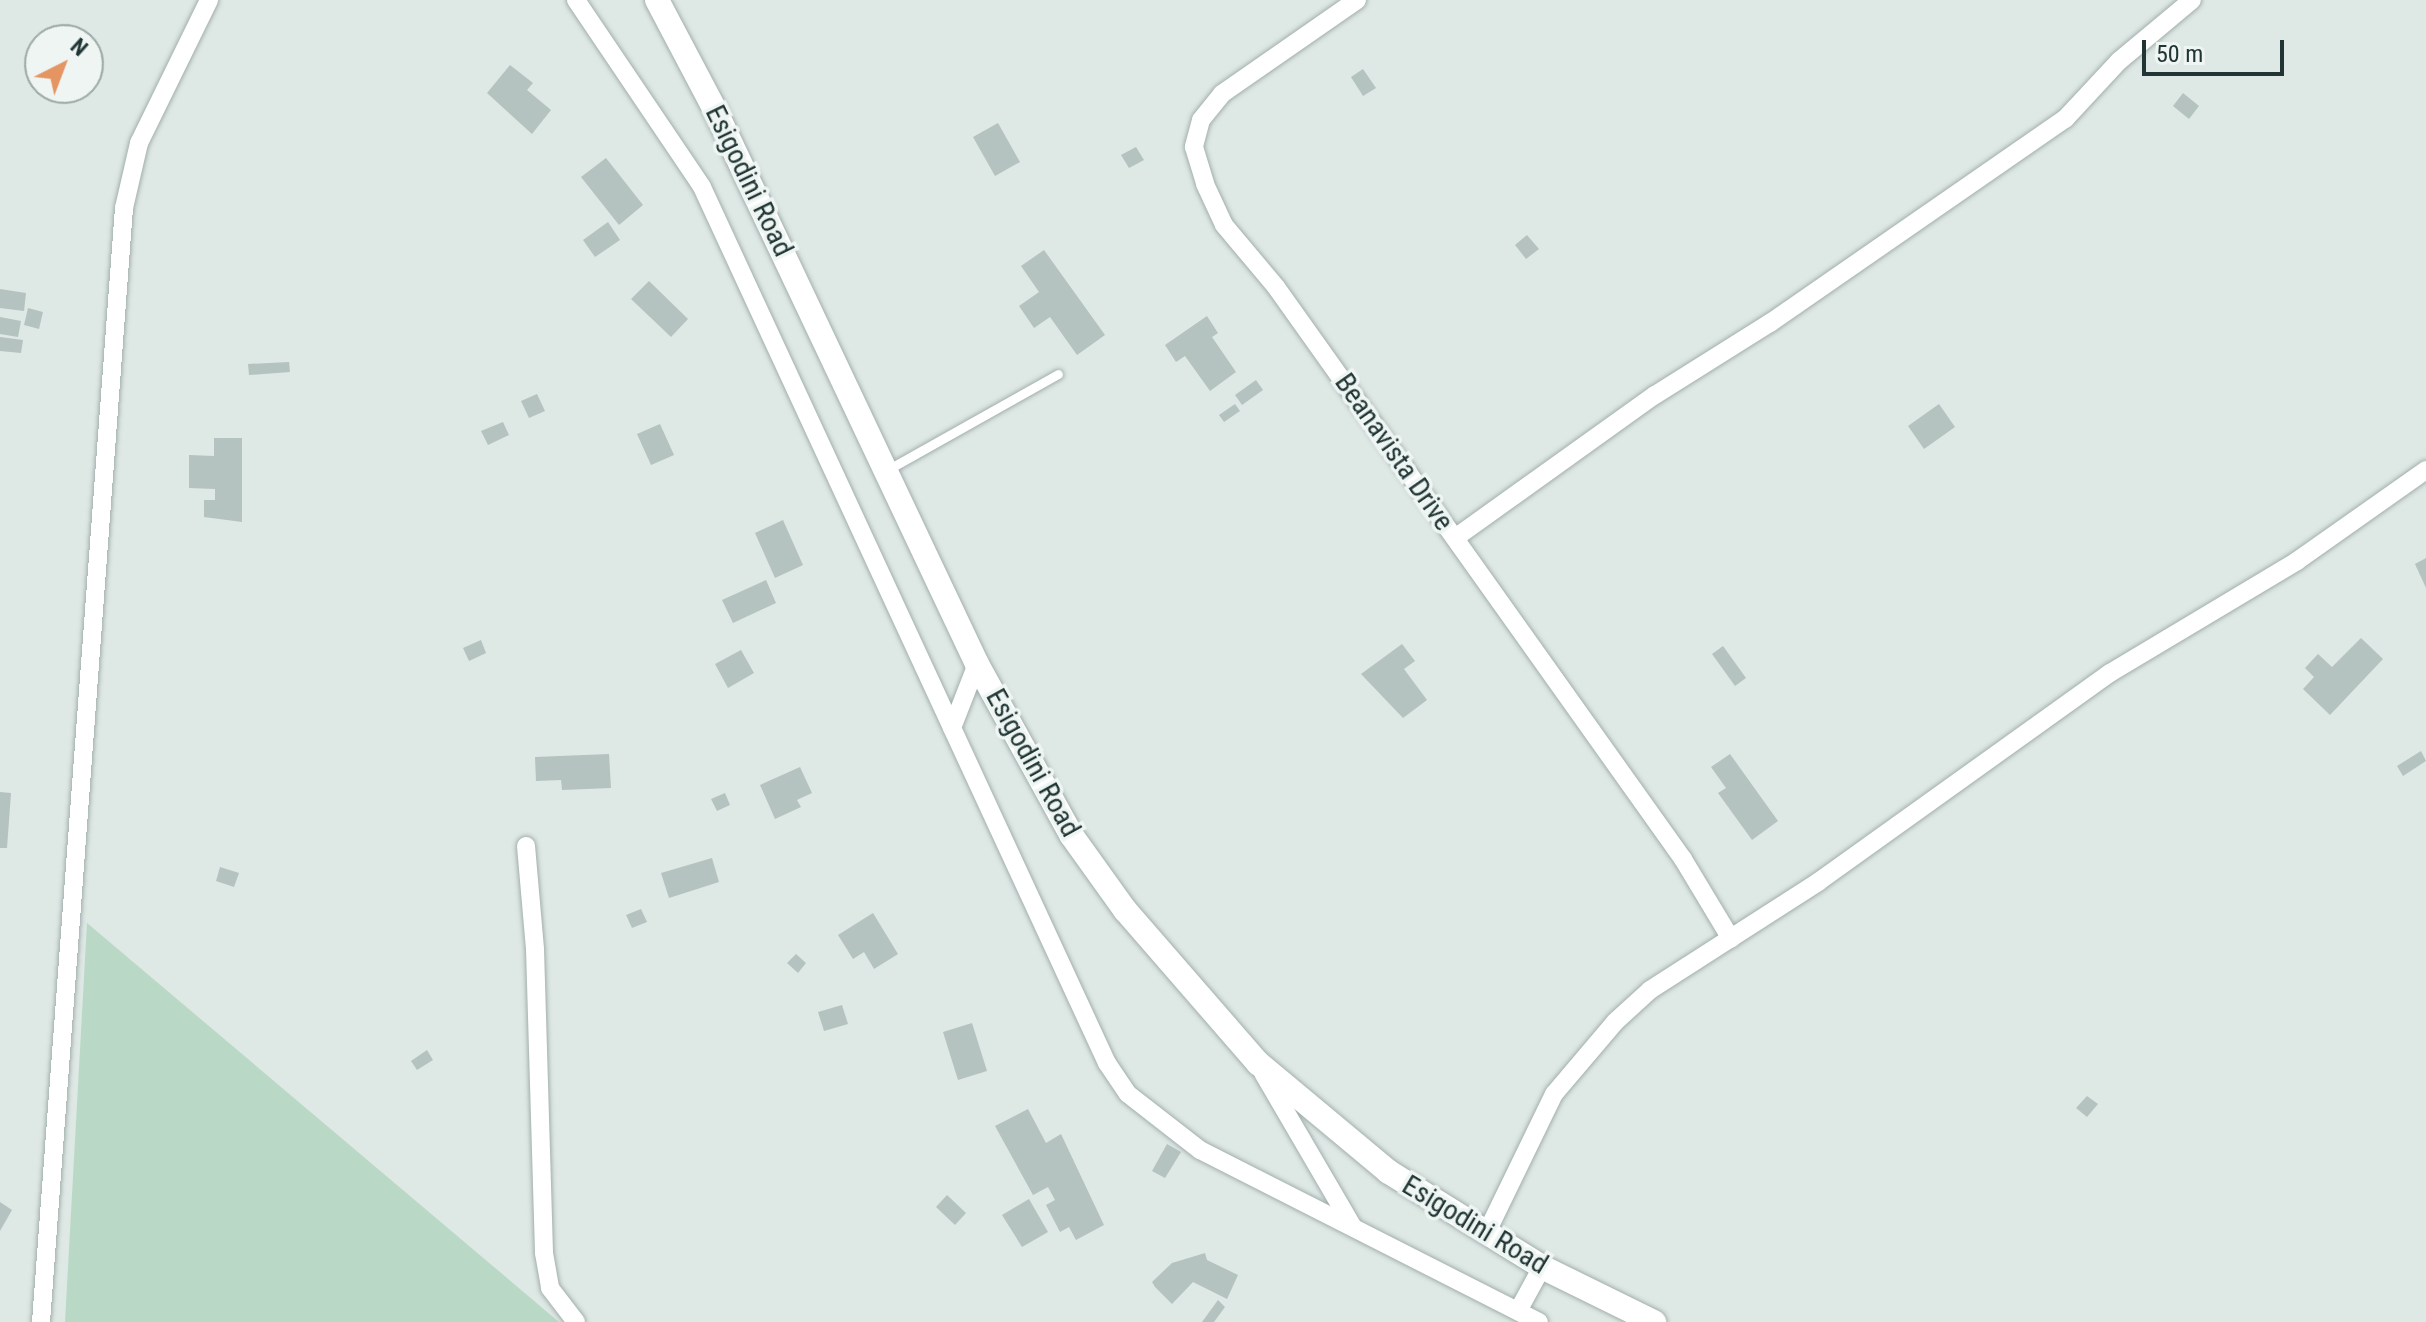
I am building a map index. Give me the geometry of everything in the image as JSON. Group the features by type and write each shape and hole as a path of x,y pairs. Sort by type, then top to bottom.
{"main road":[{"name":"Esigodini Road","path":"657,0 887,470 977,664 1072,836 1188,988 1258,1063 1389,1172 1542,1267 1654,1322"}],"street":[{"path":"41,1322 124,208 139,143 209,0"},
{"path":"576,0 702,187 1107,1063 1128,1094 1200,1150 1539,1322"},
{"name":"Beanavista Drive","path":"1357,0 1222,94 1201,120 1194,147 1224,225 1276,287 1683,859 1731,939"},
{"path":"1455,538 1655,395 1770,323 2065,119 2119,61 2192,0"},
{"path":"1486,1234 1554,1094 1582,1058 1650,990 1731,939 2110,673 2297,561 2426,470"},
{"path":"952,728 977,664"},
{"path":"526,846 535,949 544,1253 550,1288 576,1322"},
{"path":"1258,1063 1354,1229"},
{"path":"1518,1311 1542,1267"}],"lane":[{"path":"887,470 1058,374"}],"green space":[{"path":"87,923 559,1322 65,1322"}],"building":[{"path":"510,65 533,83 527,90 551,110 532,134 487,93"},
{"path":"1363,69 1376,88 1363,96 1351,77"},
{"path":"2183,93 2199,106 2189,119 2173,106"},
{"path":"998,123 1020,162 995,176 973,137"},
{"path":"1136,147 1144,160 1129,168 1121,155"},
{"path":"606,158 643,205 619,225 581,177"},
{"path":"608,222 620,240 595,257 583,240"},
{"path":"1527,235 1539,249 1526,259 1515,245"},
{"path":"1044,250 1105,335 1077,355 1050,317 1034,328 1019,306 1039,292 1021,266"},
{"path":"649,281 688,319 671,337 631,299"},
{"path":"0,289 26,293 24,311 0,308"},
{"path":"28,308 43,312 39,329 24,325"},
{"path":"1207,316 1218,333 1212,337 1236,372 1210,391 1185,356 1176,362 1165,345"},
{"path":"0,317 21,321 18,337 0,334"},
{"path":"0,337 23,340 21,353 0,351"},
{"path":"289,362 290,372 249,375 248,364"},
{"path":"1256,380 1263,390 1242,405 1235,395"},
{"path":"537,394 545,411 529,418 521,401"},
{"path":"1235,404 1240,411 1224,422 1219,415"},
{"path":"1939,404 1955,427 1924,449 1908,426"},
{"path":"503,422 509,435 488,445 481,431"},
{"path":"660,424 674,455 651,465 637,434"},
{"path":"214,438 242,438 242,522 204,517 204,500 215,500 215,489 189,488 189,455 214,456"},
{"path":"783,520 803,565 775,578 755,533"},
{"path":"2426,558 2426,588 2415,564"},
{"path":"766,580 776,603 733,623 722,600"},
{"path":"2361,638 2383,659 2330,715 2303,689 2314,677 2305,668 2318,654 2332,667"},
{"path":"481,640 486,653 469,661 463,648"},
{"path":"1402,644 1415,661 1404,669 1427,700 1403,718 1361,674"},
{"path":"1723,646 1746,678 1735,686 1712,654"},
{"path":"741,650 754,673 728,688 715,664"},
{"path":"2421,751 2426,761 2403,776 2397,766"},
{"path":"609,754 611,788 562,790 561,780 536,781 535,757"},
{"path":"1730,754 1778,821 1752,840 1718,793 1726,788 1711,767"},
{"path":"800,767 812,793 797,800 801,807 775,819 760,785"},
{"path":"0,792 11,793 7,848 0,848"},
{"path":"725,793 730,805 717,811 711,799"},
{"path":"712,858 719,882 669,898 661,873"},
{"path":"220,867 239,873 234,887 216,881"},
{"path":"641,909 647,922 632,928 626,915"},
{"path":"873,913 898,954 874,969 864,952 853,959 838,935"},
{"path":"796,954 806,963 798,973 787,963"},
{"path":"842,1005 848,1024 824,1031 818,1012"},
{"path":"972,1023 987,1071 958,1080 943,1032"},
{"path":"427,1050 433,1060 417,1070 411,1061"},
{"path":"2087,1096 2098,1104 2087,1117 2076,1108"},
{"path":"1028,1109 1046,1143 1061,1134 1104,1225 1076,1240 1069,1227 1060,1232 1046,1205 1055,1200 1048,1187 1033,1195 995,1126"},
{"path":"1167,1144 1181,1152 1165,1178 1152,1171"},
{"path":"947,1195 966,1213 955,1225 936,1207"},
{"path":"1029,1199 1048,1232 1022,1247 1002,1215"},
{"path":"0,1202 12,1210 0,1231"},
{"path":"1205,1253 1207,1260 1238,1275 1227,1299 1193,1282 1172,1304 1152,1282 1172,1263"},
{"path":"1218,1300 1225,1307 1214,1322 1202,1322"}]}
